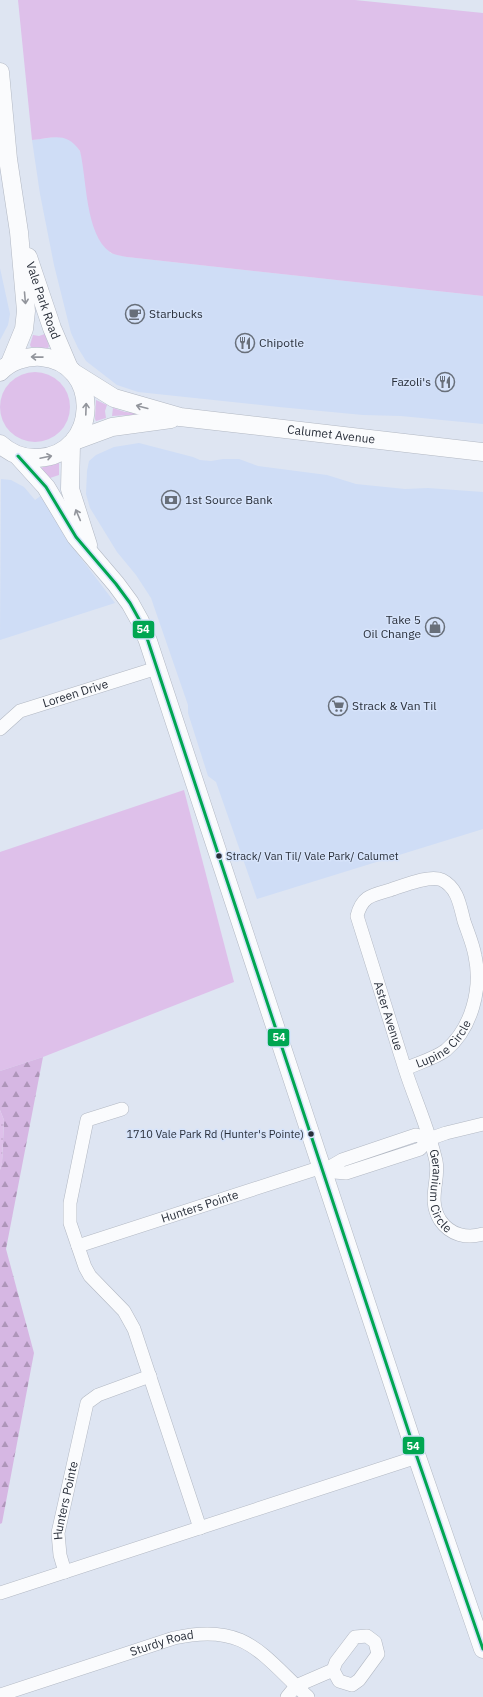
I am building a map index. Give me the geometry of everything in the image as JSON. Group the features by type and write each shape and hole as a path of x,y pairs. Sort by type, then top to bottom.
{"main road":[{"name":"Vale Park Road","path":"0,72 8,160 19,232 26,317 24,329 3,368"},
{"name":"Vale Park Road","path":"19,232 52,328 72,370 82,387 86,409 82,428 72,443"},
{"name":"Calumet Avenue","path":"3,368 27,357 42,357 57,361 114,398 180,418 483,452"},
{"name":"Calumet Avenue","path":"8,453 33,458 47,457 57,454 72,443 112,427 180,418"},
{"path":"72,443 70,489 90,552"},
{"path":"8,453 46,487 76,537 90,552 130,603 140,621 417,1457 483,1649"}],"street":[{"name":"Loreen Drive","path":"0,729 20,711 156,668"},
{"name":"Lupine Circle","path":"357,916 360,905 369,896 426,879 442,879 454,889 475,955 478,975 476,994 471,1013 463,1031 446,1050 405,1069"},
{"name":"Aster Avenue","path":"357,916 405,1069 429,1139"},
{"path":"122,1109 87,1120 70,1203 70,1223 84,1267 90,1276 124,1311 130,1321 150,1376 200,1528"},
{"path":"322,1169 346,1173 420,1149 429,1139 446,1133 483,1124"},
{"name":"Geranium Circle","path":"429,1139 437,1166 434,1197 441,1221 451,1231 461,1235 470,1237 483,1234"},
{"name":"Hunters Pointe","path":"78,1246 322,1169"},
{"name":"Hunters Pointe","path":"65,1572 60,1555 58,1533 87,1403 98,1395 150,1376"},
{"path":"0,1593 417,1457"},
{"name":"Sturdy Road","path":"0,1695 174,1638 196,1633 219,1633 240,1639 258,1649 308,1697"},
{"path":"287,1697 296,1686 333,1670"}],"shaded area":[{"path":"63,136 73,141 80,151 110,253 127,257 483,296 483,424 401,416 363,415 138,392 117,385 86,361 78,348 71,333 54,265 40,194 32,140"},
{"path":"0,268 10,314 8,325 0,340"},
{"path":"139,443 200,460 211,461 239,459 258,466 327,475 356,484 405,489 428,488 483,492 483,829 257,899 216,782 208,776 188,713 188,705 151,598 136,575 117,552 90,508 86,494 89,461 96,455 114,447"},
{"path":"1,479 11,480 24,487 35,500 42,495 74,549 115,603 0,640"}],"green space":[{"path":"18,0 355,0 483,13 483,296 127,257 110,252 102,244 91,220 80,151 75,145 64,138 53,137 32,140"},
{"path":"45,334 49,346 48,348 31,347 30,345 33,335 39,336"},
{"path":"35,372 48,375 60,382 67,394 70,407 67,420 60,432 48,439 35,442 22,439 10,432 3,420 0,407 3,394 10,382 22,375"},
{"path":"96,400 107,405 105,411 106,418 96,421 95,419"},
{"path":"113,408 125,412 147,414 112,416"},
{"path":"59,463 59,475 47,479 40,468"},
{"path":"184,790 234,982 43,1057 0,1071 0,852"},
{"path":"43,1057 6,1249 34,1353 2,1523 0,1524 0,1170 2,1163 4,1120 0,1110 0,1071"},
{"path":"0,1110 4,1120 2,1163 0,1170"}],"transit line":[{"name":"54","path":"18,456 46,487 76,537 130,603 140,621 148,641 417,1457 483,1649"}],"place":[{"name":"Starbucks","path":"135,314"},
{"name":"Chipotle","path":"245,343"},
{"name":"Fazoli's","path":"445,382"},
{"name":"1st Source Bank","path":"171,500"},
{"name":"Take 5 Oil Change","path":"435,627"},
{"name":"Strack & Van Til","path":"338,706"},
{"name":"Strack/ Van Til/ Vale Park/ Calumet","path":"219,856"},
{"name":"1710 Vale Park Rd (Hunter's Pointe)","path":"311,1134"}]}
